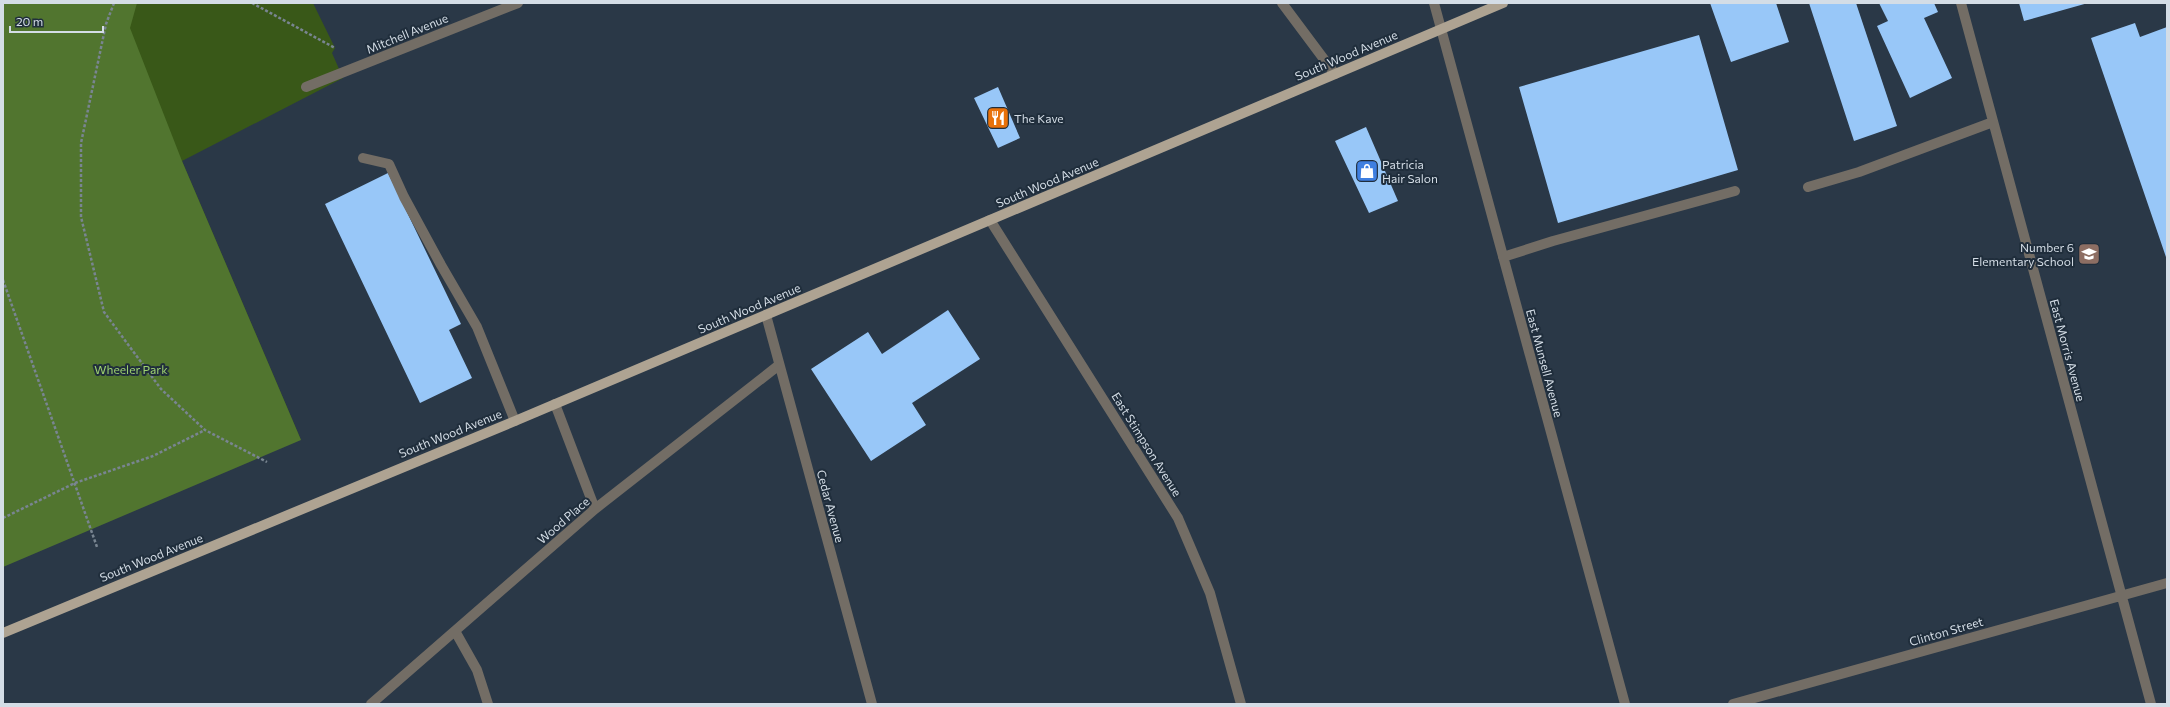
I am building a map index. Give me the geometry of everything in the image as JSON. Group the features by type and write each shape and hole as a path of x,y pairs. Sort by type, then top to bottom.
{"main road":[{"name":"South Wood Avenue","path":"3,633 515,421 1503,3"}],"street":[{"name":"Mitchell Avenue","path":"306,87 518,3"},
{"path":"1282,3 1335,74"},
{"name":"East Munsell Avenue","path":"1434,3 1624,704"},
{"name":"East Morris Avenue","path":"1960,3 2151,704"},
{"path":"1808,187 1859,172 1993,122"},
{"path":"363,158 389,164 404,197 433,251 477,327 515,421"},
{"path":"1503,257 1553,241 1735,191"},
{"name":"East Stimpson Avenue","path":"988,221 990,220 1178,518 1210,593 1241,704"},
{"name":"Cedar Avenue","path":"766,314 872,704"},
{"name":"Wood Place","path":"371,704 595,509 779,365"},
{"path":"554,404 595,509"},
{"name":"Clinton Street","path":"1733,704 2167,583"},
{"path":"455,631 477,670 488,704"}],"path":[{"path":"114,3 106,24 81,143 80,217 104,312 161,389 205,430 267,462"},
{"path":"252,3 335,48"},
{"path":"3,280 97,547"},
{"path":"3,518 75,483 153,456 205,430"}],"green space":[{"path":"3,3 313,3 335,48 332,53 343,78 182,161 301,440"},
{"name":"Wheeler Park","path":"3,3 137,3 130,28 182,161 301,440 3,567"}],"building":[{"path":"1710,3 1776,3 1789,42 1731,62"},
{"path":"1809,3 1856,3 1897,126 1854,141"},
{"path":"1879,3 1934,3 1938,12 1924,18 1952,78 1910,98 1877,26 1888,21"},
{"path":"2019,3 2088,3 2024,21"},
{"path":"2135,23 2140,37 2167,27 2167,260 2091,38"},
{"path":"1699,35 1738,170 1558,223 1519,87"},
{"name":"The Kave","path":"998,87 1020,138 998,148 974,98"},
{"name":"Patricia Hair Salon","path":"1366,127 1398,201 1369,213 1335,141"},
{"path":"388,173 461,324 449,330 472,378 420,403 325,204"},
{"path":"948,310 980,359 912,403 926,425 871,461 811,369 868,332 882,354"}],"place":[{"name":"The Kave","path":"998,118"},
{"name":"Patricia Hair Salon","path":"1367,171"},
{"name":"Number 6 Elementary School","path":"2089,254"}]}
